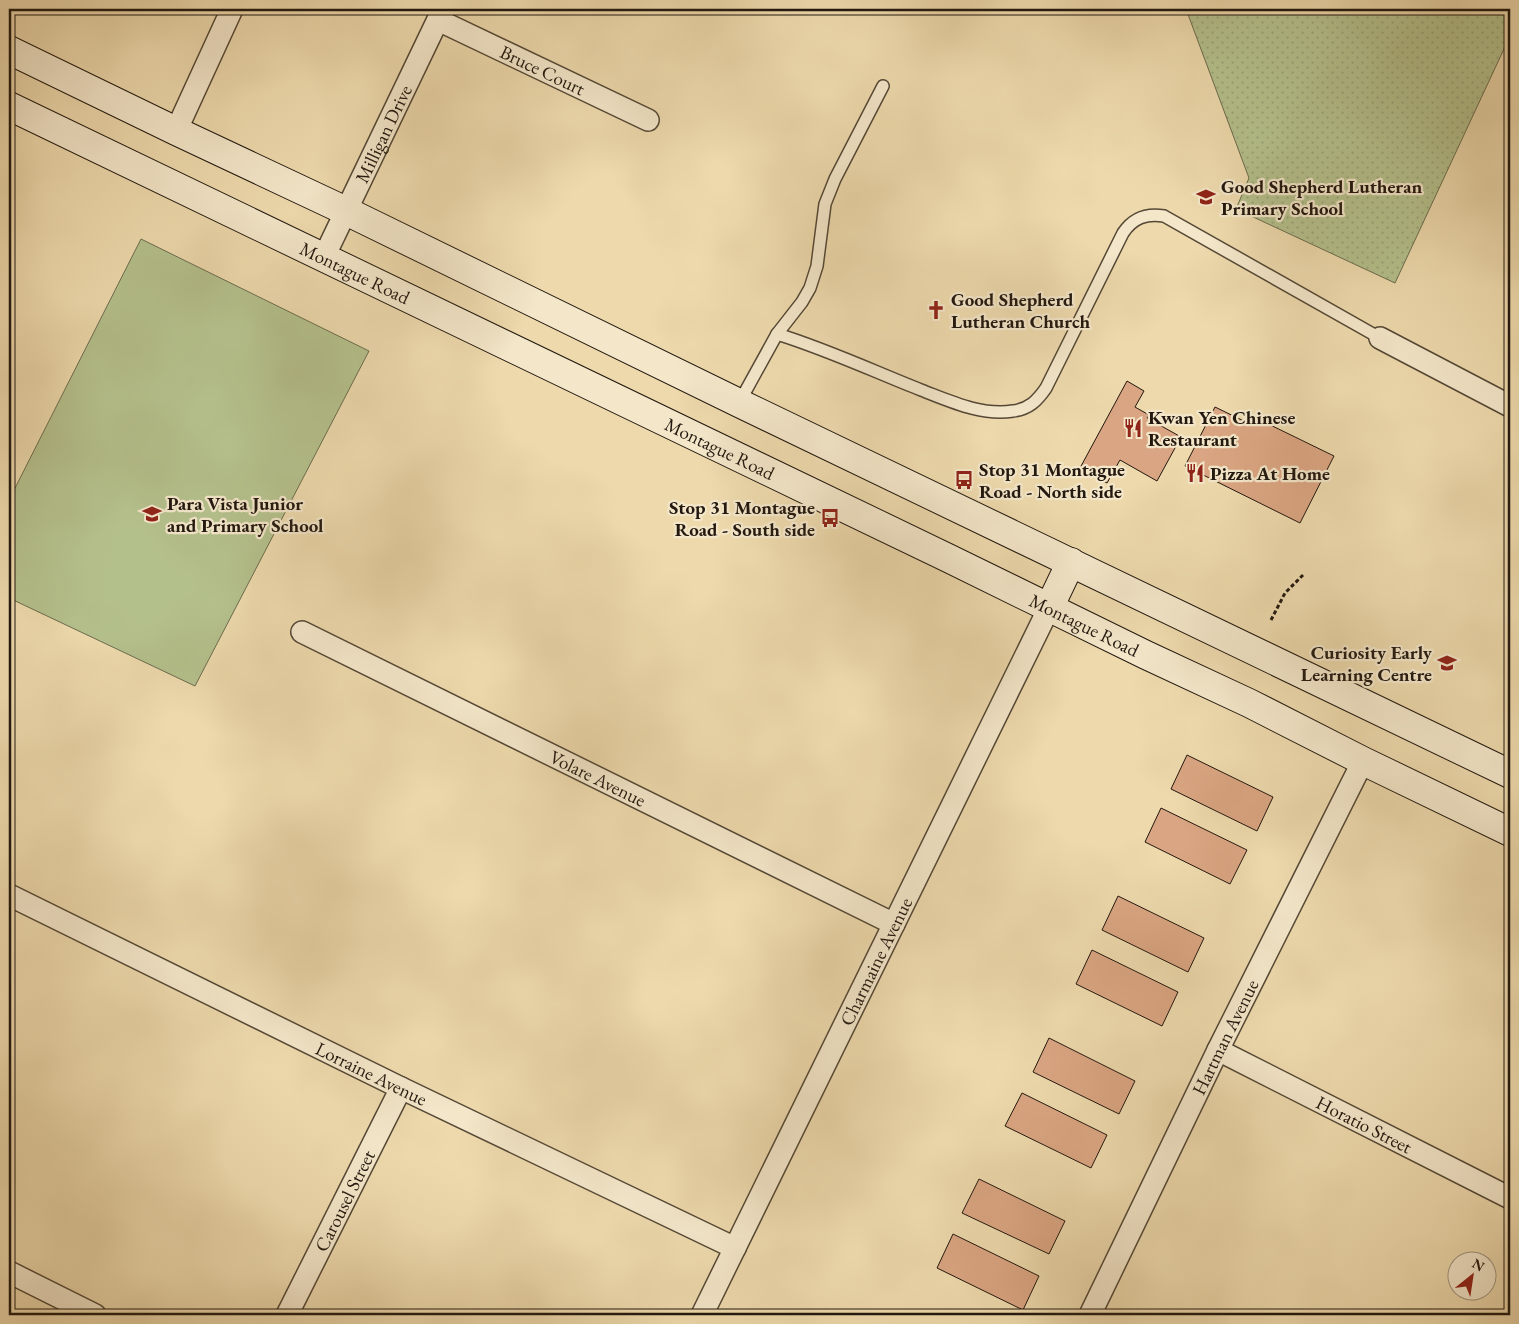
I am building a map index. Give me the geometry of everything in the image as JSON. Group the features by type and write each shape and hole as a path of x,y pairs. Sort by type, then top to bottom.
{"main road":[{"path":"9,50 1510,774"},
{"name":"Montague Road","path":"9,106 1249,703 1510,832"},
{"path":"1049,608 1071,562"}],"street":[{"path":"176,131 232,9"},
{"name":"Bruce Court","path":"440,14 648,120"},
{"name":"Milligan Drive","path":"324,258 440,14"},
{"path":"1380,338 1510,406"},
{"name":"Charmaine Avenue","path":"702,1315 1049,608"},
{"name":"Volare Avenue","path":"302,632 894,924"},
{"name":"Hartman Avenue","path":"1090,1315 1218,1050 1363,761"},
{"name":"Lorraine Avenue","path":"9,894 402,1088 735,1248"},
{"name":"Horatio Street","path":"1218,1050 1510,1198"},
{"name":"Carousel Street","path":"286,1315 402,1088"},
{"path":"9,1272 96,1315"}],"lane":[{"path":"739,403 778,334 810,288 817,266 825,204 835,179 883,86"},
{"path":"778,334 806,343 884,376 980,411 1012,412 1023,409 1032,406 1046,388 1126,227 1142,216 1153,214 1164,216 1380,338"}],"path":[{"path":"1271,620 1285,593 1303,575"}],"green space":[{"path":"1186,9 1510,9 1510,36 1395,283 1236,209 1249,178"},
{"name":"Para Vista Junior and Primary School","path":"141,239 369,351 195,686 9,598 9,500"}],"building":[{"name":"Kwan Yen Chinese Restaurant","path":"1127,381 1144,391 1135,407 1149,415 1147,418 1181,437 1157,481 1120,460 1107,483 1080,468"},
{"path":"1215,407 1252,425 1256,418 1334,456 1300,523 1185,466"},
{"path":"1187,755 1273,797 1257,831 1171,789"},
{"path":"1161,808 1247,850 1230,884 1145,842"},
{"path":"1118,896 1204,938 1188,972 1102,930"},
{"path":"1092,950 1178,992 1162,1026 1076,984"},
{"path":"1049,1038 1135,1081 1119,1114 1033,1072"},
{"path":"1022,1093 1107,1135 1091,1168 1005,1126"},
{"path":"979,1179 1065,1221 1049,1254 962,1213"},
{"path":"953,1234 1039,1276 1023,1310 937,1268"}],"place":[{"name":"Good Shepherd Lutheran Primary School","path":"1206,197"},
{"name":"Good Shepherd Lutheran Church","path":"936,310"},
{"name":"Kwan Yen Chinese Restaurant","path":"1133,428"},
{"name":"Pizza At Home","path":"1195,473"},
{"name":"Stop 31 Montague Road - North side","path":"964,480"},
{"name":"Para Vista Junior and Primary School","path":"152,514"},
{"name":"Stop 31 Montague Road - South side","path":"830,518"},
{"name":"Curiosity Early Learning Centre","path":"1447,663"}]}
